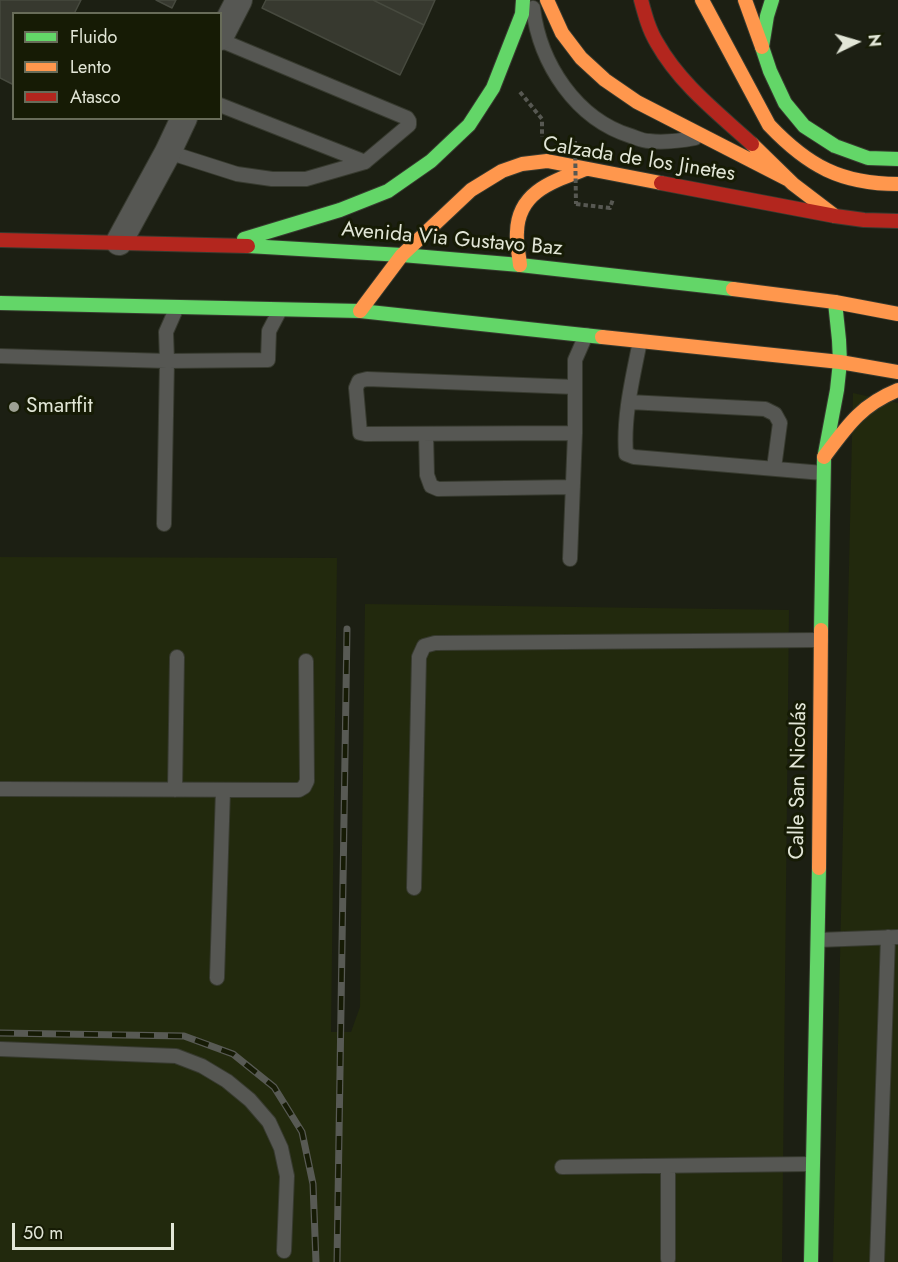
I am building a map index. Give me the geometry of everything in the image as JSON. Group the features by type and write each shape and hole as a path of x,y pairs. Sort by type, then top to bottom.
{"main road":[{"path":"223,245 340,210 388,191 431,161 468,125 493,88 522,14 523,0"},
{"path":"547,0 562,33 581,58 605,80 637,102 789,180"},
{"path":"642,0 644,15 653,37 674,69 707,104 789,180 835,216"},
{"path":"702,0 769,125 784,141 820,166 848,179 898,184"},
{"path":"745,0 770,71 785,103 804,126 835,146 868,158 898,159"},
{"path":"762,47 772,0"},
{"name":"Calzada de los Jinetes","path":"360,311 402,255 471,190 502,171 522,164 547,161 835,216 898,221"},
{"path":"520,265 517,230 520,214 527,199 539,188 586,169"},
{"name":"Avenida Via Gustavo Baz","path":"0,240 223,245 402,255 639,278 835,302 898,314"},
{"name":"Calle San Nicolás","path":"812,1262 823,473 840,362 835,302"},
{"path":"0,303 360,311 840,362 898,372"},
{"path":"824,457 851,419 886,394 898,390"}],"street":[{"path":"222,34 239,0"},
{"path":"119,242 183,120"}],"lane":[{"path":"532,0 535,24 546,58 565,89 590,115 618,132 647,141 667,142 703,137"},
{"path":"168,152 237,174 272,179 306,179 365,162 409,125 407,118 222,39"},
{"path":"222,106 365,162"},
{"path":"164,524 166,332 177,307"},
{"path":"0,356 167,361 268,360 269,331 280,310"},
{"path":"570,559 575,433 574,360 586,335"},
{"path":"640,341 629,402 626,454 634,457 823,473"},
{"path":"575,387 367,379 358,381 356,388 360,433 575,433"},
{"path":"629,402 765,409 775,414 780,423 774,468"},
{"path":"426,434 427,475 431,486 438,489 573,487"},
{"path":"414,888 419,657 424,646 435,643 821,640"},
{"path":"175,790 177,657"},
{"path":"0,789 299,790 307,781 306,661"},
{"path":"217,978 223,790"},
{"path":"818,940 893,937 877,1262"},
{"path":"0,1049 176,1056 202,1066 227,1081 250,1100 269,1122 281,1148 287,1176 284,1251"},
{"path":"562,1167 813,1164"},
{"path":"668,1259 669,1166"}],"path":[{"path":"518,89 542,119 542,141"},
{"path":"574,141 576,204 610,208"}],"shaded area":[{"path":"853,393 898,403 898,1262 833,1262"},
{"path":"0,557 337,558 331,1032 351,1032 360,1007 365,604 789,610 782,1262 0,1262"}],"building":[{"path":"0,0 81,0 75,12 12,12 12,84 0,78"},
{"path":"156,0 176,0 172,8"},
{"path":"266,0 373,0 424,25 400,75 262,8"},
{"path":"373,0 435,0 424,25"}],"railway":[{"path":"337,1262 347,629"},
{"path":"0,1033 184,1036 233,1054 274,1087 302,1132 313,1184 316,1262"}],"traffic: fast":[{"path":"244,239 340,210 388,191 431,161 469,125 493,88 522,14 523,0"},
{"path":"772,0 762,47 785,103 804,126 835,146 868,158 898,159"},
{"path":"248,246 520,265 733,289"},
{"path":"821,630 824,459 840,362 835,302"},
{"path":"0,303 360,311 602,337"},
{"path":"811,1262 819,868"}],"traffic: slow":[{"path":"547,0 562,33 581,58 605,80 637,102 789,180"},
{"path":"702,0 769,125 783,139 812,162 842,176 859,181 898,184"},
{"path":"745,0 762,47"},
{"path":"752,144 793,184 835,216"},
{"path":"360,311 402,255 471,190 502,171 522,164 547,161 661,183"},
{"path":"520,265 517,232 519,218 524,207 531,197 550,183 586,169"},
{"path":"733,289 835,302 898,314"},
{"path":"602,337 840,362 898,372"},
{"path":"824,457 848,426 864,410 874,402 898,390"},
{"path":"819,868 821,630"}],"traffic: jam":[{"path":"641,0 654,38 666,58 688,85 752,144"},
{"path":"661,183 835,216 898,221"},
{"path":"0,240 248,246"}],"place":[{"name":"Smartfit","path":"14,407"}]}
